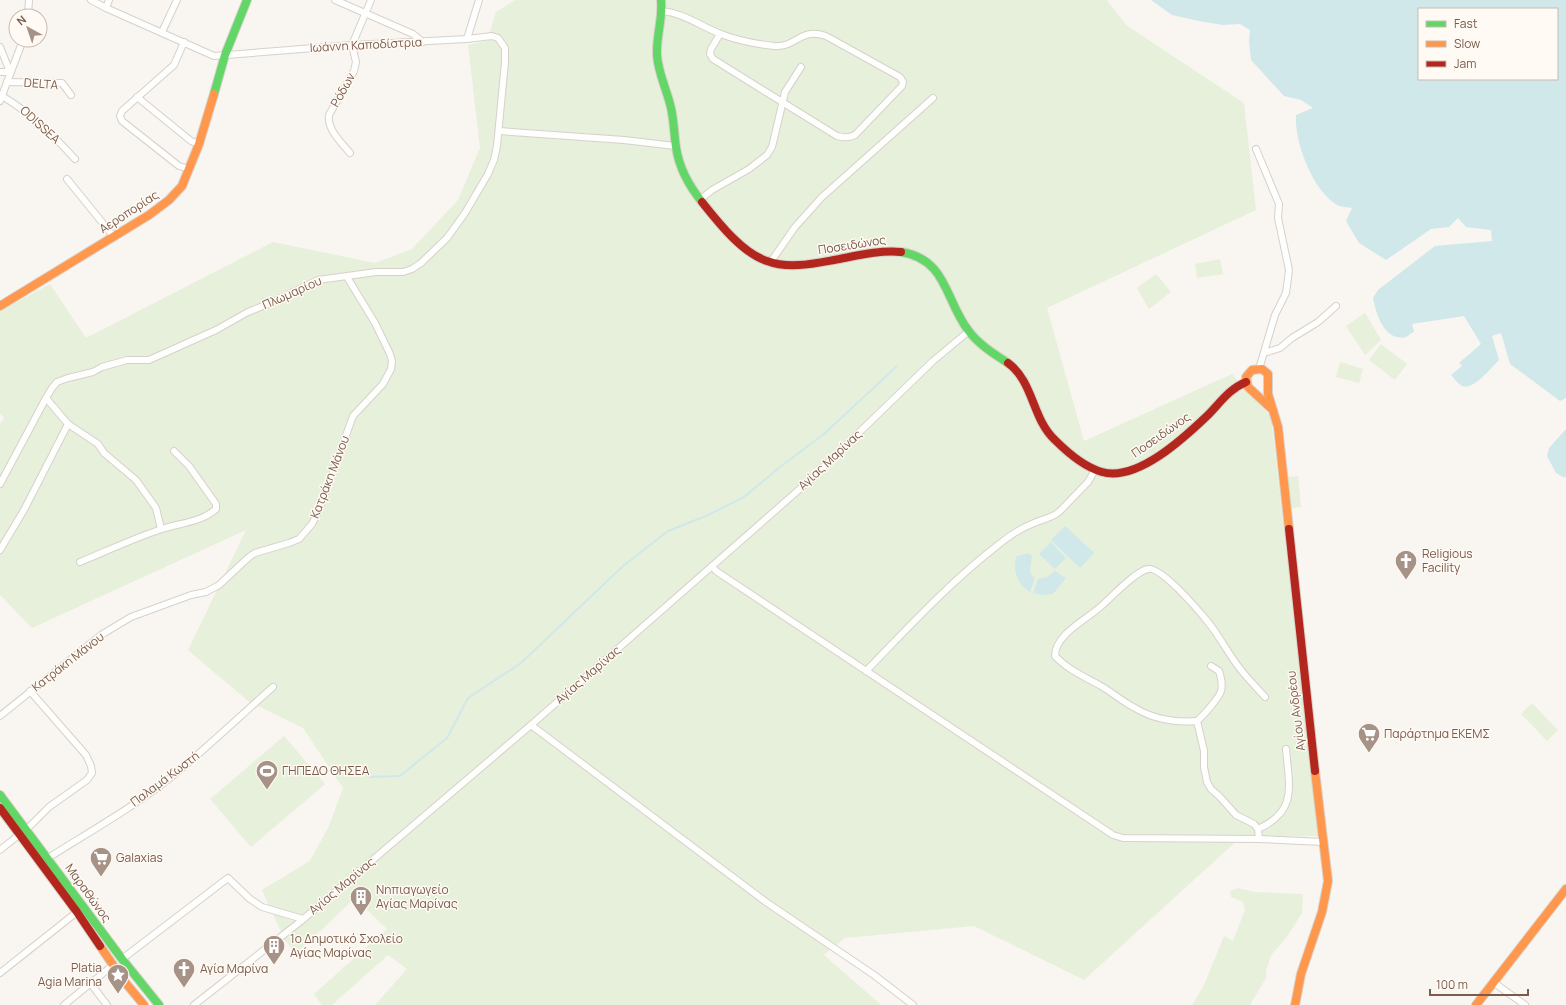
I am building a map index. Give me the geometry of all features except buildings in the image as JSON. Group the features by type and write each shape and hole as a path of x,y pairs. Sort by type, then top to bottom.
{"street":[{"name":"Ιωάννη Καποδίστρια","path":"92,0 106,8 214,56 352,45 467,39"},
{"path":"106,8 109,0"},
{"path":"162,32 177,0"},
{"name":"Αεροπορίας","path":"0,306 149,215 169,200 182,186 199,144 225,56 247,0"},
{"path":"335,0 413,34 424,42"},
{"path":"352,45 371,0"},
{"path":"467,39 479,0"},
{"name":"Ποσειδώνος","path":"661,0 662,12 657,42 657,57 672,113 675,146 679,162 686,178 701,199 744,247 759,259 780,265 799,266 861,254 889,251 910,253 926,261 938,272 946,284 961,319 969,330 994,354 1013,367 1031,395 1041,422 1048,433 1066,450 1086,465 1105,473 1117,474 1130,471 1143,464 1208,416 1235,386 1246,382"},
{"path":"662,12 681,15 720,34 742,40 776,46 790,43 810,33 818,33 900,77 903,82 902,86 855,135 850,138 844,138 837,136 713,59 710,54 711,49 720,34"},
{"name":"Πλωμαρίου","path":"0,484 46,398 57,382 93,372 102,367 127,360 149,360 216,330 248,312 314,282 328,278 347,277 376,272 403,272 412,269 436,250 447,238 465,213 488,174 494,160 499,130 505,48 498,38 492,36 467,39"},
{"path":"184,42 174,65 122,111 120,116 122,121 179,166 189,169"},
{"name":"Ρόδων","path":"350,153 331,129 328,122 329,115 354,71 356,62 352,45"},
{"path":"0,48 10,72"},
{"path":"1,98 20,48"},
{"path":"701,199 712,190 749,169 767,155 772,147 785,92 801,67"},
{"path":"0,72 10,72"},
{"name":"DELTA","path":"7,82 62,83 72,95"},
{"path":"137,97 191,141 199,144"},
{"name":"ODISSEA","path":"1,98 19,106 51,132 75,160"},
{"path":"770,262 795,227 822,197 933,98"},
{"path":"499,130 624,140 675,146"},
{"path":"1256,149 1279,204 1278,218 1289,270 1286,293 1275,315 1259,369"},
{"path":"67,179 114,237"},
{"name":"Κατράκη Μάνου","path":"0,716 88,644 112,627 151,609 190,595 213,589 224,582 255,553 299,539 312,524 319,510 353,416 383,384 391,369 392,361 390,354 375,323 347,277"},
{"path":"1264,353 1280,348 1292,338 1318,322 1336,306"},
{"name":"Αγίας Μαρίνας","path":"194,1005 303,919 532,725 810,480 933,361 969,330"},
{"path":"1253,392 1261,392 1267,387 1269,383 1268,374 1265,371 1259,369 1252,370 1247,374 1246,382 1248,387 1253,392 1273,410"},
{"name":"Αγίου Ανδρέου","path":"1267,387 1278,427 1281,445 1302,660 1328,881 1326,898 1296,991 1295,1005"},
{"path":"46,398 68,424 98,444 104,453 136,480 156,508 161,529"},
{"path":"0,550 24,510 68,424"},
{"path":"80,562 161,529 200,518 210,514 216,509 216,504 189,466 174,451"},
{"path":"866,671 941,595 983,557 1025,527 1059,512 1088,482 1095,470"},
{"path":"712,566 723,576 1113,835 1123,838 1259,839 1324,842"},
{"path":"1211,666 1219,671 1222,681 1221,691 1203,716 1197,721 1182,723 1150,716 1134,708 1103,687 1073,671 1055,656 1055,650 1060,641 1068,633 1129,581 1142,571 1153,569 1160,573 1186,597 1208,622 1241,670 1265,697"},
{"name":"Παλαμά Κωστή","path":"48,858 169,778 200,753 273,687"},
{"path":"0,850 23,832 49,807 87,780 92,773 91,766 86,755 30,691"},
{"path":"1197,721 1204,751 1204,767 1207,782 1211,789 1236,815 1249,820 1258,829 1259,839"},
{"path":"532,725 766,902 874,975 913,1005"},
{"path":"1258,829 1277,818 1284,810 1289,792 1286,749"},
{"name":"Μαραθώνος","path":"0,795 77,912 144,1005"},
{"name":"Μαραθώνος","path":"0,808 48,858 122,959 159,1005"},
{"path":"122,959 228,878 250,899 262,906 303,919"},
{"path":"1476,1005 1566,889"},
{"path":"0,973 77,912"},
{"path":"64,1005 114,965"},
{"path":"1493,982 1525,1005"},
{"path":"91,984 107,1005"}],"green space":[{"path":"515,0 1107,0 1126,25 1244,103 1256,210 1047,308 1084,441 1232,374 1271,417 1319,836 1241,837 1084,980 974,926 845,938 824,955 881,1005 375,1005 407,969 388,955 332,1005 322,1005 314,994 387,929 355,898 297,953 285,941 262,890 310,861 329,826 343,788 303,728 248,701 188,650 246,530 32,628 0,595 0,424 4,418 0,413 0,311 50,284 86,338 273,242 375,263 412,249 458,200 480,148 468,45 487,41 496,12"},
{"path":"1220,259 1223,274 1197,278 1195,264"},
{"path":"1156,274 1171,292 1149,309 1137,288"},
{"path":"1365,313 1381,340 1365,355 1346,326"},
{"path":"1381,344 1407,364 1395,380 1369,360"},
{"path":"1340,362 1363,369 1359,383 1336,377"},
{"path":"1298,476 1301,507 1284,509 1281,478"},
{"path":"1532,703 1558,730 1547,741 1521,714"},
{"name":"ΓΗΠΕΔΟ ΘΗΣΕΑ","path":"284,736 325,784 251,847 210,799"},
{"path":"1238,888 1254,892 1303,894 1302,913 1286,938 1271,955 1266,971 1266,978 1250,1005 1192,1005 1204,985 1224,936 1233,941 1245,910 1243,902 1231,897 1230,891"}],"water":[{"path":"1151,0 1566,0 1566,398 1560,401 1510,364 1501,333 1492,336 1499,360 1477,382 1466,387 1462,386 1451,375 1462,366 1459,363 1481,344 1464,316 1412,324 1414,332 1406,337 1398,337 1387,331 1382,325 1376,311 1373,298 1378,290 1435,246 1492,241 1491,230 1466,227 1458,218 1449,227 1431,229 1386,260 1359,243 1346,221 1352,208 1337,205 1328,198 1320,189 1313,177 1302,152 1296,126 1296,115 1313,108 1301,100 1284,96 1251,60 1249,41 1250,30 1240,24 1223,25 1172,15"},
{"path":"1566,429 1565,478 1556,473 1547,456 1549,448"},
{"path":"1065,526 1094,553 1080,568 1051,540"},
{"path":"1051,542 1066,558 1055,569 1039,554"},
{"path":"1028,553 1032,556 1030,571 1032,576 1035,578 1030,592 1019,581 1015,571 1015,561 1017,556"},
{"path":"1055,571 1066,578 1053,594 1042,595 1033,593 1038,579 1047,577"}],"waterway":[{"path":"368,777 400,776 447,738 468,698 521,663 623,566 668,531 706,516 744,497 780,467 824,434 897,366"}],"traffic: fast":[{"path":"214,94 225,55 247,0"},
{"path":"661,0 661,14 657,41 659,68 671,108 677,155 689,183 702,202"},
{"path":"901,252 916,256 928,263 943,282 960,318 968,330 981,344 1008,363"},
{"path":"0,795 122,959 159,1005"}],"traffic: slow":[{"path":"0,306 149,215 169,200 182,186 199,144 214,94"},
{"path":"1273,410 1248,387 1246,377 1252,370 1262,369 1268,374 1268,394 1278,427 1289,529"},
{"path":"1295,1005 1301,974 1322,912 1328,881 1315,771"},
{"path":"1476,1005 1566,889"},
{"path":"100,946 124,981 144,1005"}],"traffic: jam":[{"path":"702,202 731,236 749,251 767,261 783,265 800,265 859,255 901,252"},
{"path":"1008,363 1017,371 1023,380 1047,431 1071,455 1089,467 1102,472 1116,473 1130,471 1159,456 1186,435 1230,392 1246,382"},
{"path":"1289,529 1315,771"},
{"path":"0,808 77,912 100,946"}],"place":[{"name":"Religious Facility","path":"1406,580"},
{"name":"Παράρτημα ΕΚΕΜΣ","path":"1369,754"},
{"name":"ΓΗΠΕΔΟ ΘΗΣΕΑ","path":"267,790"},
{"name":"Galaxias","path":"101,878"},
{"name":"Νηπιαγωγείο Αγίας Μαρίνας","path":"361,916"},
{"name":"1ο Δημοτικό Σχολείο Αγίας Μαρίνας","path":"274,966"},
{"name":"Αγία Μαρίνα","path":"184,988"},
{"name":"Platia Agia Marina","path":"118,994"}]}
